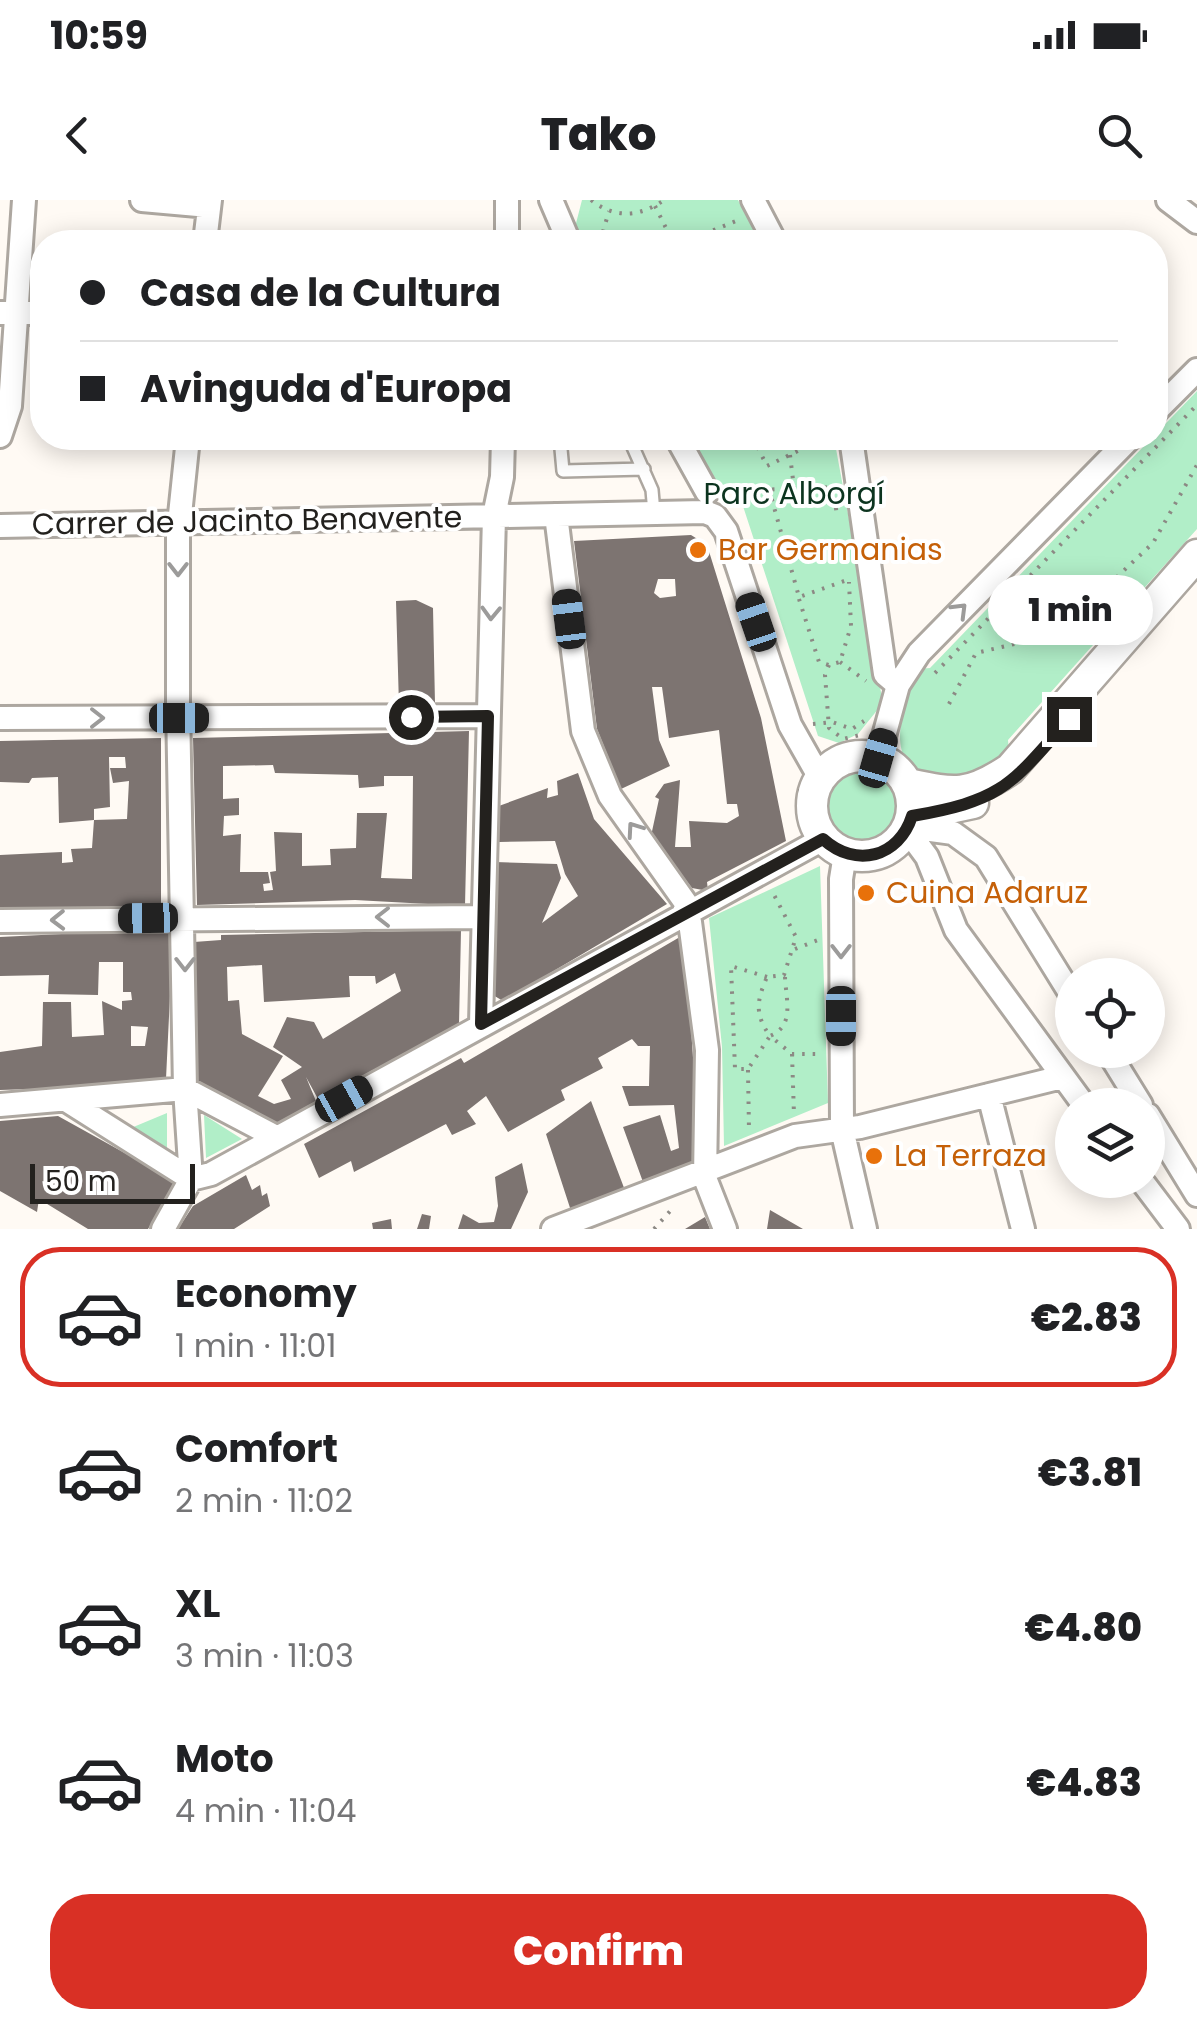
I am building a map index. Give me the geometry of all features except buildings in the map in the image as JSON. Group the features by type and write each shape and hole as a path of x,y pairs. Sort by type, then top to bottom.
{"street":[{"path":"0,436 10,406 8,313 24,200"},
{"path":"142,200 209,203 207,230"},
{"path":"507,230 508,200"},
{"path":"550,200 564,230"},
{"path":"1168,200 1197,222"},
{"path":"756,206 769,230"},
{"path":"1168,399 1197,370"},
{"path":"163,1229 192,1179 185,1089 179,718 179,522 187,450"},
{"path":"481,1024 480,917 494,516 502,477 502,450"},
{"path":"684,450 707,492"},
{"path":"854,450 888,686 878,758"},
{"path":"888,686 1118,450"},
{"name":"Carrer de Jacinto Benavente","path":"0,526 705,512 715,516 726,532 793,732"},
{"path":"556,514 584,731 610,796 687,911 690,922 707,1050 705,1170 725,1229"},
{"path":"908,784 957,794 984,787 1010,770 1197,555"},
{"path":"66,1100 192,1179 212,1174 687,911 826,843 859,857 887,851 910,824 989,798 1018,777 1197,573"},
{"path":"0,718 488,716"},
{"path":"793,732 810,782 811,809 841,879 842,1129 865,1229"},
{"path":"810,782 846,758 878,758 900,772 908,784 910,824 956,930 1071,1088"},
{"path":"910,824 952,833 986,857 1055,969"},
{"path":"0,921 480,917"},
{"path":"552,1229 795,1136 842,1129 1062,1077"},
{"path":"0,1105 185,1089 276,1137"},
{"path":"989,1094 1023,1229"},
{"path":"1165,1143 1197,1194"},
{"path":"1155,1198 1178,1229"}],"lane":[{"path":"561,450 564,471 644,469"},
{"path":"635,450 652,490 654,513"}],"path":[{"path":"591,200 609,211 635,214 664,200"},
{"path":"655,206 667,230"},
{"path":"708,230 756,206"},
{"path":"603,230 609,211"},
{"path":"759,450 767,466 800,450"},
{"path":"790,455 794,488"},
{"path":"948,704 976,652 1023,642 1086,607 1152,543 1197,464"},
{"path":"733,490 861,486"},
{"path":"833,487 839,526"},
{"path":"769,490 819,662 829,666 840,662"},
{"path":"840,662 850,626 844,564"},
{"path":"798,597 847,583"},
{"path":"840,662 855,676 888,686"},
{"path":"829,666 825,675 828,722 835,735 852,740 872,725"},
{"path":"793,732 828,722 852,729 870,713"},
{"path":"810,782 826,843"},
{"path":"749,1140 748,1069 770,1036 782,1031 787,1022 784,976 795,949 792,924 774,898 770,881"},
{"path":"795,949 828,938"},
{"path":"748,1069 735,1069 731,966 767,977 784,976"},
{"path":"767,977 757,1010 770,1036 792,1054 830,1054"},
{"path":"792,1054 795,1123"}],"green space":[{"path":"582,200 738,200 754,230 574,230"},
{"path":"1197,391 1197,529 1008,740 1009,751 972,782 913,772 905,760 900,735 904,708 918,669 930,668 1140,450 1168,450 1168,421"},
{"name":"Parc Alborgí","path":"690,450 836,450 883,703 858,734 839,743 818,736 741,500 728,486 710,486"},
{"path":"862,773 886,784 897,808 886,832 862,843 838,832 827,808 838,784"},
{"path":"820,866 828,1103 724,1146 722,1047 709,918"},
{"path":"167,1113 167,1150 131,1128"},
{"path":"204,1115 242,1139 206,1158"}],"place":[{"name":"Bar Germanias","path":"698,550"},
{"name":"Cuina Adaruz","path":"866,893"},
{"name":"La Terraza","path":"874,1156"}],"route":[{"path":"411,717 488,716 480,917 481,1024 823,839 833,848 859,857 887,851 907,830 912,816 989,798 1018,777 1069,719"}]}
